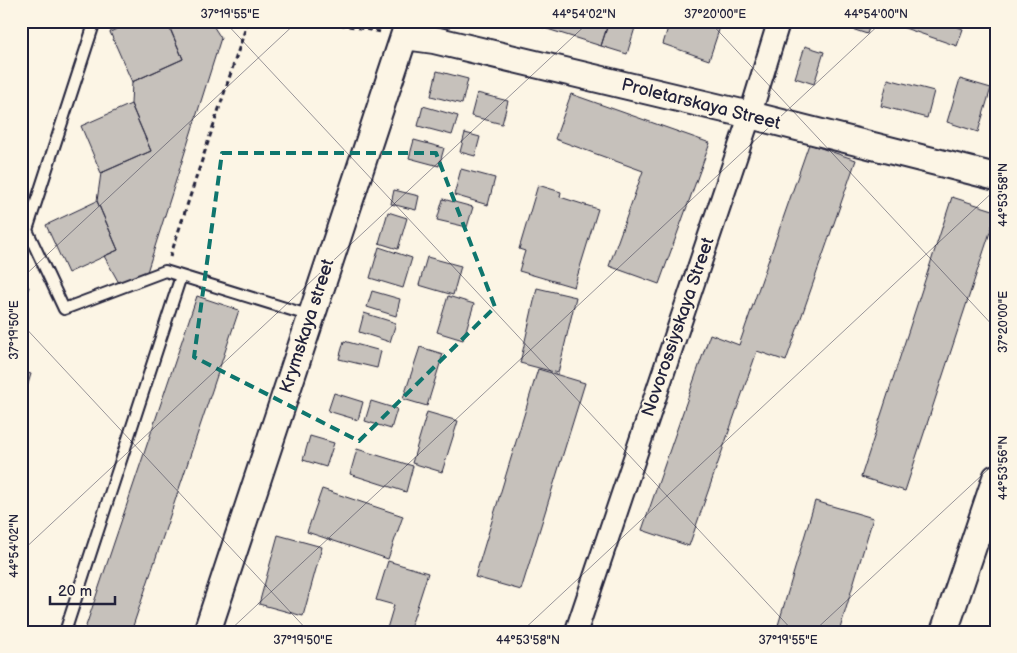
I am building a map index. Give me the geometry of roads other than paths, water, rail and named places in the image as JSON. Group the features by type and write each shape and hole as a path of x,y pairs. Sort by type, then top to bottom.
{"street":[{"name":"Novorossiyskaya Street","path":"576,632 750,115 779,21"},
{"name":"Proletarskaya Street","path":"407,29 443,42 750,115 996,177"},
{"name":"Krymskaya street","path":"206,632 407,29"},
{"path":"944,632 996,478"}],"lane":[{"path":"95,21 27,230 64,309 165,271 311,316"},
{"path":"65,632 181,276"}]}
